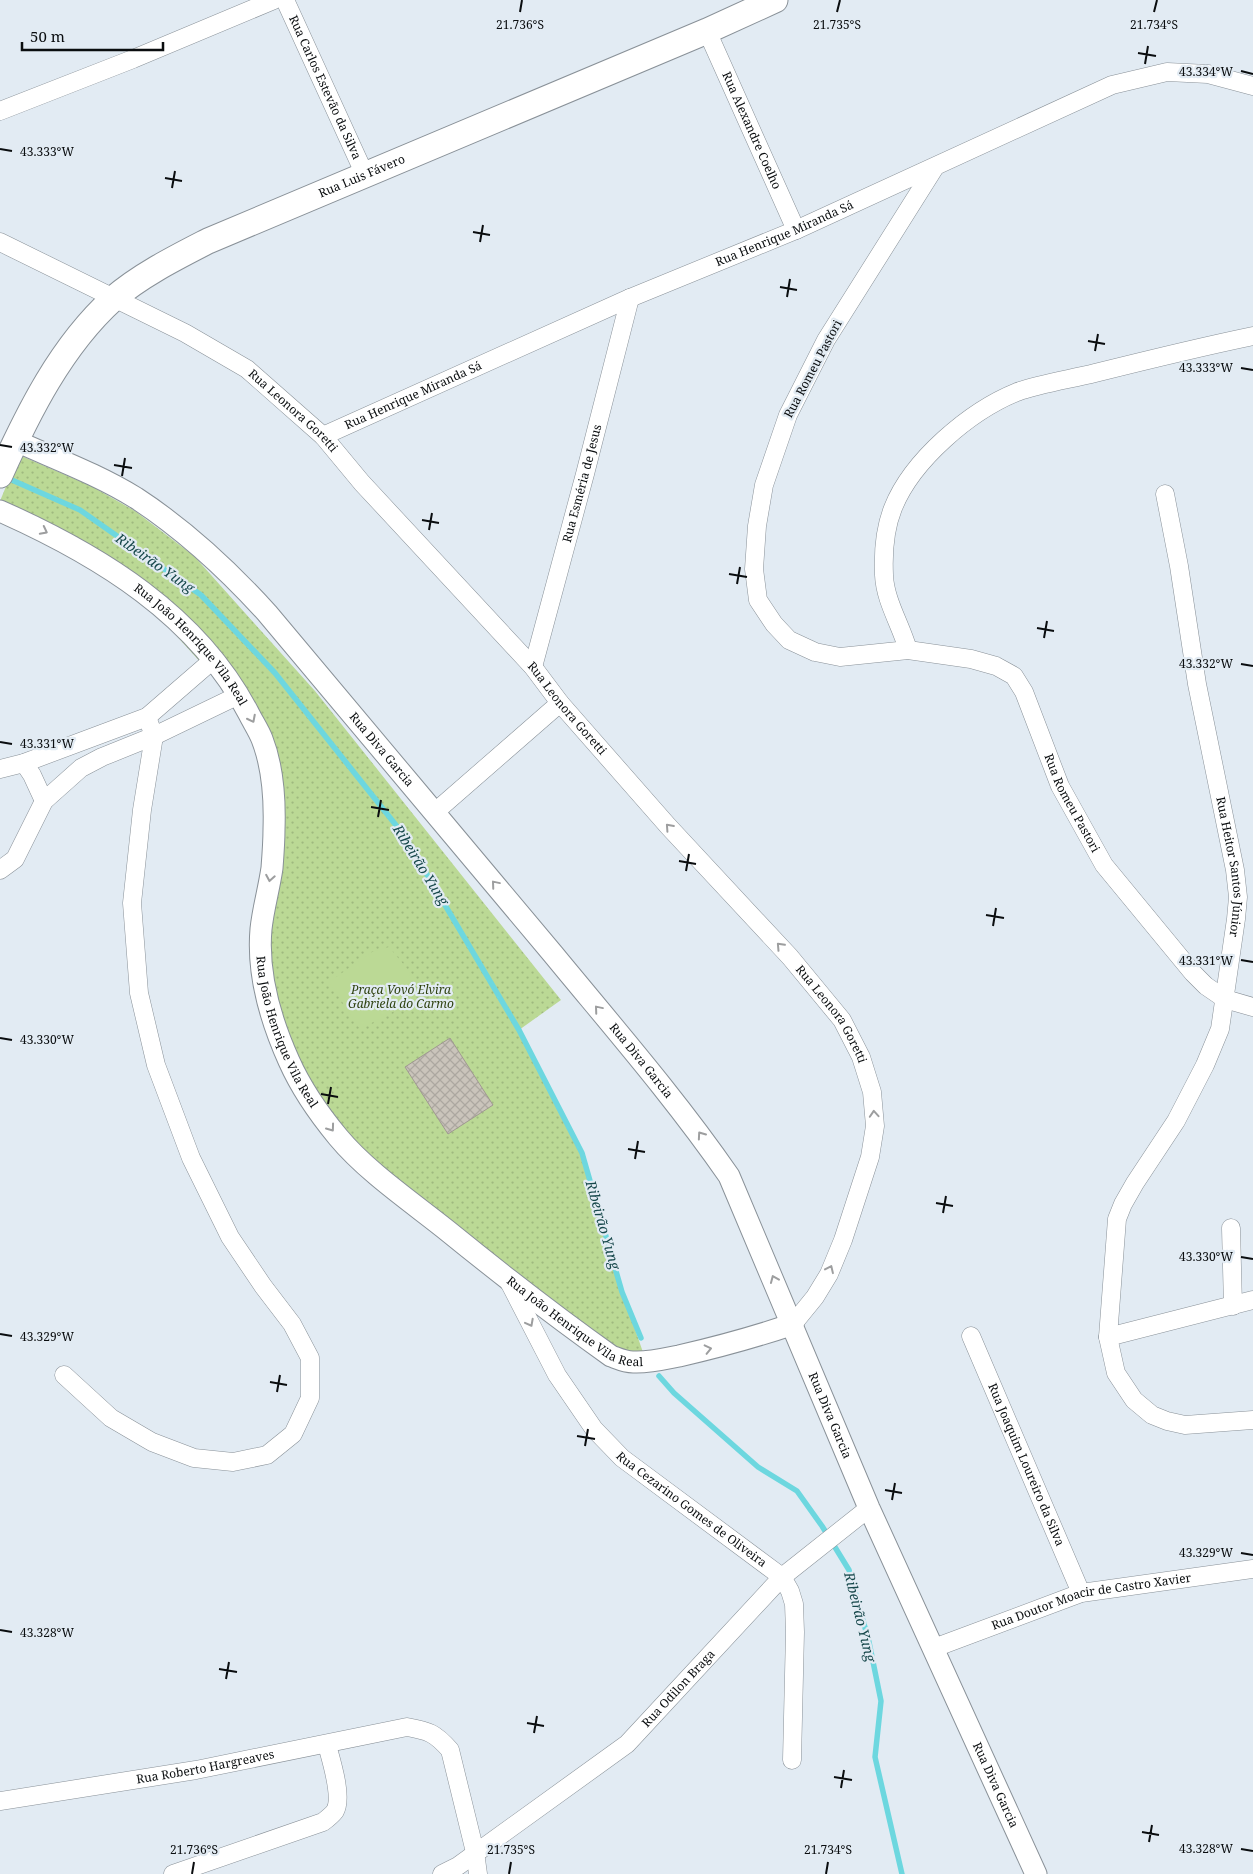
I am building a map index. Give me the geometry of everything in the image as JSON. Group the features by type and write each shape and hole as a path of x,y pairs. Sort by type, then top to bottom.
{"main road":[{"name":"Rua Luis Fávero","path":"6,453 50,377 88,325 114,299 145,276 208,241 707,31 775,0"}],"street":[{"path":"0,111 134,59 274,0"},
{"name":"Rua Carlos Estevão da Silva","path":"285,0 365,175"},
{"name":"Rua Alexandre Coelho","path":"707,31 796,230"},
{"name":"Rua Henrique Miranda Sá","path":"323,436 630,298 796,230 1112,85 1167,72 1208,74 1253,86"},
{"name":"Rua Romeu Pastori","path":"935,167 826,340 788,415 764,485 757,526 754,569 758,600 774,624 788,640 815,652 840,657 908,650 971,659 996,666 1014,676 1024,692 1060,786 1104,865 1193,973 1206,986 1225,999 1253,1007"},
{"name":"Rua Leonora Goretti","path":"0,242 185,333 247,369 323,436 362,483 533,668 560,702 668,826 790,957 842,1020 861,1057 872,1092 875,1126 870,1157 843,1240 829,1274 815,1297 793,1324"},
{"name":"Rua Esméria de Jesus","path":"533,668 630,298"},
{"path":"908,650 888,594 884,576 884,544 893,508 910,477 942,440 974,415 1018,392 1253,336"},
{"name":"Rua Diva Garcia","path":"6,453 96,477 136,498 205,550 240,584 267,613 435,812 696,1128 729,1176 870,1508 1036,1874"},
{"name":"Rua Heitor Santos Júnior","path":"1165,494 1179,566 1197,684 1235,870 1238,897 1220,1029 1205,1065 1176,1121 1135,1183 1117,1219 1108,1338 1116,1373 1134,1400 1152,1415 1167,1421 1186,1425 1253,1420"},
{"name":"Rua João Henrique Vila Real","path":"0,511 42,530 105,565 156,603 190,633 214,659 239,696 262,740 274,786 272,867 261,930 261,955 270,1012 290,1063 309,1097 338,1138 367,1166 508,1280 604,1351 624,1361 652,1360 697,1352 747,1340 793,1324"},
{"path":"0,769 24,764 147,717 214,659"},
{"path":"0,870 15,859 44,801 81,768 239,696"},
{"path":"435,812 560,702"},
{"path":"64,1375 111,1418 152,1442 194,1458 233,1462 267,1455 293,1434 310,1398 310,1358 292,1324 263,1286 230,1237 190,1158 156,1065 139,993 132,904 142,810 154,736 147,717"},
{"path":"24,764 32,775 44,801"},
{"path":"1231,1228 1233,1306"},
{"name":"Rua Cezarino Gomes de Oliveira","path":"508,1280 558,1375 594,1429 622,1458 688,1505 782,1578 790,1591 794,1604 795,1632 792,1760"},
{"path":"1108,1338 1253,1300"},
{"name":"Rua Joaquim Loureiro da Silva","path":"972,1336 1080,1593"},
{"name":"Rua Odilon Braga","path":"475,1852 626,1744 782,1578 870,1508"},
{"name":"Rua Doutor Moacir de Castro Xavier","path":"934,1648 1080,1593 1253,1569"},
{"name":"Rua Roberto Hargreaves","path":"0,1801 196,1770 327,1745 407,1727 425,1731 439,1737 450,1750 475,1852"},
{"path":"173,1874 323,1822 335,1810 338,1797 327,1745"},
{"path":"442,1874 458,1866 475,1852"},
{"path":"475,1852 478,1874"}],"green space":[{"name":"Praça Vovó Elvira Gabriela do Carmo","path":"19,455 91,486 135,511 194,556 315,691 561,1000 519,1030 582,1153 622,1292 645,1358 619,1351 370,1163 317,1102 274,1010 268,955 281,844 256,738 222,686 154,611 0,501"},
{"path":"389,947 409,971 412,988 400,1008 360,1029 329,982 372,952"}],"building":[{"path":"450,1038 493,1105 448,1134 405,1067"}],"waterway":[{"name":"Ribeirão Yung","path":"5,477 80,510 201,595 275,673 403,834 519,1030 582,1153 622,1292 641,1338"},
{"name":"Ribeirão Yung","path":"659,1376 674,1393 758,1467 797,1491 822,1526 849,1570 869,1642 881,1701 875,1757 902,1874"}]}
